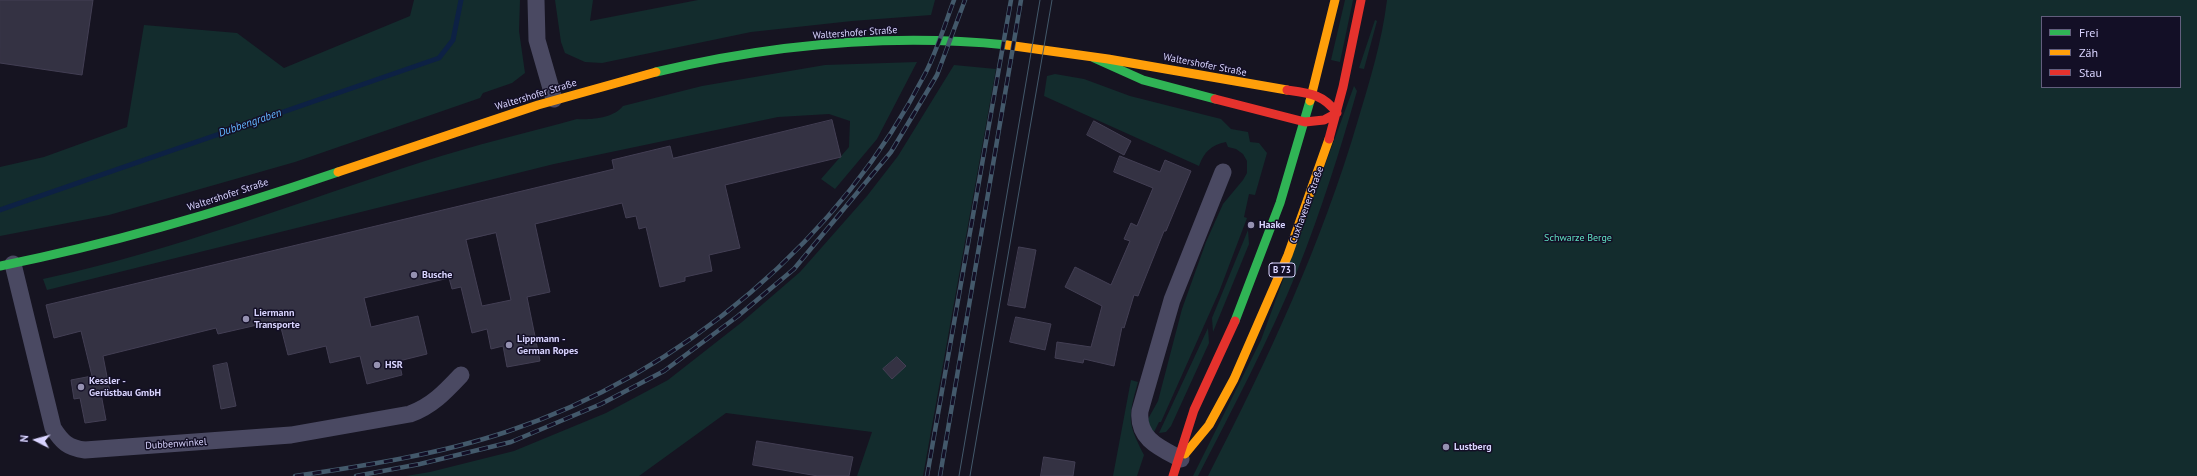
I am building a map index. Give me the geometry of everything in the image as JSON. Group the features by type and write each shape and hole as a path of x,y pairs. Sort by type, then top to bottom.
{"main road":[{"name":"Cuxhavener Straße","path":"1173,476 1181,459 1193,412 1234,325 1256,269 1305,122 1335,0"},
{"name":"Cuxhavener Straße","path":"1181,459 1212,422 1265,310 1309,200 1337,113 1361,0"},
{"name":"Waltershofer Straße","path":"6,265 134,235 214,212 554,99 624,81 734,56 868,41 928,40 1020,47 1139,63 1198,75 1312,94 1329,102 1337,113"},
{"name":"Waltershofer Straße","path":"1094,58 1143,80 1305,122"},
{"path":"1305,122 1324,120 1337,113"}],"street":[{"path":"536,0 537,40 554,99"},
{"path":"1181,459 1147,439 1141,428 1140,412 1172,300 1223,172"},
{"name":"Dubbenwinkel","path":"6,265 53,428 66,445 74,449 85,450 291,435 410,414 425,409 440,397 461,375"}],"green space":[{"path":"414,0 520,0 519,31 525,73 512,83 483,93 480,98 295,162 109,215 0,236 0,167 44,157 127,127 144,25 237,33 284,68 410,16"},
{"path":"555,0 593,0 590,21 698,0 935,0 931,15 852,21 751,32 602,63 585,62 565,53 561,42"},
{"path":"1345,0 1353,0 1340,62 1331,60"},
{"name":"Schwarze Berge","path":"1387,0 2197,0 2197,476 1208,476 1252,389 1292,301 1310,257 1343,167 1367,90 1379,45"},
{"path":"1375,20 1377,21 1364,69 1359,68"},
{"path":"917,62 877,139 835,189 821,179 849,147 850,121 829,114 778,117 554,164 47,290 43,279 140,255 444,155 577,119 608,116 623,106 702,86 825,65"},
{"path":"954,65 996,69 923,476 857,476 872,432 726,413 639,476 406,476 430,472 514,451 606,413 668,380 742,322 800,272 867,196 898,156"},
{"path":"1055,74 1084,79 1130,96 1221,119 1231,129 1248,132 1250,142 1259,143 1267,153 1255,195 1249,194 1244,217 1247,218 1219,292 1161,422 1159,422 1154,432 1150,429 1148,419 1158,401 1182,309 1206,242 1223,204 1247,173 1247,161 1243,154 1236,149 1228,147 1226,142 1212,147 1203,157 1199,166 1044,96 1047,76"},
{"path":"1354,86 1357,91 1344,136 1298,269 1263,348 1198,476 1193,476 1261,340"},
{"path":"1248,230 1249,244 1213,332 1212,318"},
{"path":"1208,328 1209,343 1171,426 1166,432 1159,433"},
{"path":"1131,380 1138,382 1132,404 1132,427 1134,435 1144,455 1137,476 1113,476"}],"building":[{"path":"0,0 93,0 82,75 0,63"},
{"path":"832,120 841,157 725,185 740,248 709,255 712,271 685,277 685,281 660,287 646,227 639,229 636,216 626,218 622,203 535,224 550,292 527,297 540,361 507,367 503,346 491,349 487,329 472,333 461,287 452,289 449,278 364,298 371,327 418,316 427,354 399,361 402,375 367,384 360,356 330,363 326,346 288,355 279,320 218,334 216,328 103,356 110,392 101,394 106,420 85,423 80,398 74,399 71,380 92,376 81,331 54,338 46,305 614,169 612,160 670,146 673,158","holes":["496,233 511,300 482,306 466,240"]},
{"path":"1094,121 1131,141 1124,155 1087,135"},
{"path":"1120,156 1160,172 1165,160 1191,171 1166,231 1164,231 1138,296 1134,295 1124,328 1122,327 1114,366 1084,359 1083,363 1055,358 1057,342 1091,347 1102,306 1065,287 1075,267 1111,285 1130,241 1124,239 1131,223 1137,226 1153,188 1114,172"},
{"path":"1019,247 1036,250 1025,308 1008,305"},
{"path":"1016,317 1051,324 1045,350 1010,342"},
{"path":"897,357 906,366 892,379 883,369"},
{"path":"227,363 236,406 221,409 213,366"},
{"path":"757,441 853,457 849,476 818,476 753,465"},
{"path":"1044,457 1075,462 1073,476 1041,476"}],"waterway":[{"name":"Dubbengraben","path":"0,210 439,58 453,40 461,0"}],"tram line":[{"path":"959,476 1040,0"},
{"path":"970,476 1052,0"}],"railway":[{"path":"295,476 428,453 455,447 506,432 571,406 634,374 694,336 750,292 802,244 849,190 891,133 926,72 954,0"},
{"path":"356,476 420,464 511,442 601,404 664,371 738,316 794,269 891,152 937,75 965,0"},
{"path":"927,476 1011,0"},
{"path":"940,476 1021,0"}],"traffic: fast":[{"path":"656,72 742,55 786,48 830,44 918,40 1007,45"},
{"path":"1094,58 1143,80 1215,99"},
{"path":"1235,321 1280,203 1310,101"},
{"path":"0,266 86,247 170,225 338,172"}],"traffic: slow":[{"path":"1310,101 1335,0"},
{"path":"1007,45 1108,59 1287,90"},
{"path":"338,172 538,105 656,72"},
{"path":"1185,454 1209,425 1234,379 1288,255 1329,139"}],"traffic: jam":[{"path":"1329,139 1343,87 1361,0"},
{"path":"1215,99 1305,122 1324,120 1337,113 1321,98 1287,90"},
{"path":"1173,476 1194,410 1235,321"}],"place":[{"name":"Haake","path":"1251,225"},
{"name":"Busche","path":"414,275"},
{"name":"Liermann Transporte","path":"246,319"},
{"name":"Lippmann - German Ropes","path":"509,345"},
{"name":"HSR","path":"377,365"},
{"name":"Kessler - Gerüstbau GmbH","path":"81,387"},
{"name":"Lustberg","path":"1446,447"}]}
